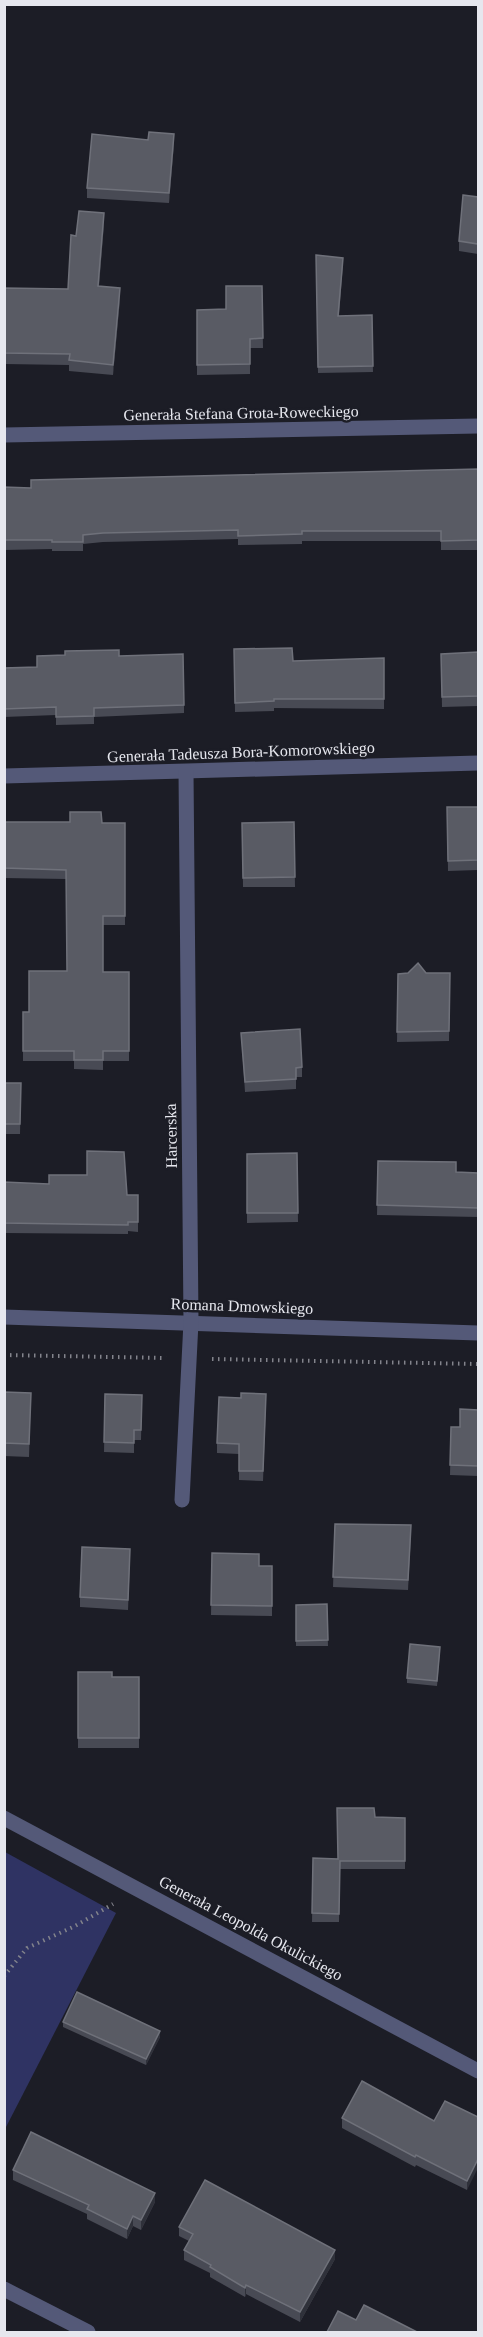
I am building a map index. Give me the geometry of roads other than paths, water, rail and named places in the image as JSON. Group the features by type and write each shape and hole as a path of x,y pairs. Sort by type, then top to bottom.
{"street":[{"name":"Generała Stefana Grota-Roweckiego","path":"4,435 478,426"},
{"name":"Generała Tadeusza Bora-Komorowskiego","path":"4,776 478,763"},
{"name":"Harcerska","path":"182,1500 191,1322 186,772"},
{"name":"Romana Dmowskiego","path":"4,1317 478,1333"},
{"name":"Generała Leopolda Okulickiego","path":"4,1818 139,1888 478,2071"},
{"path":"4,2289 88,2332"}]}
